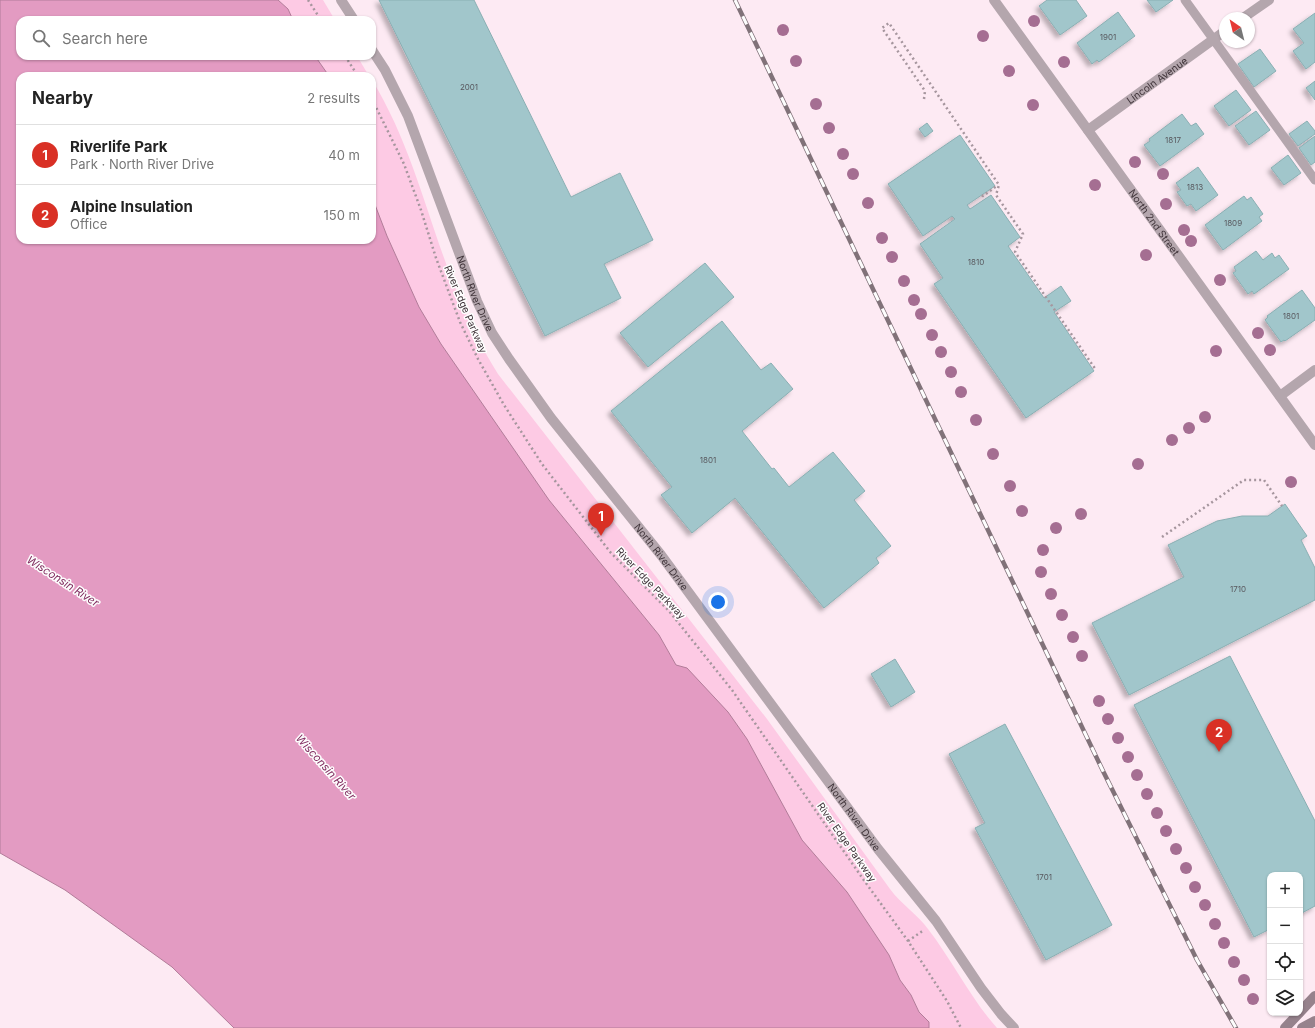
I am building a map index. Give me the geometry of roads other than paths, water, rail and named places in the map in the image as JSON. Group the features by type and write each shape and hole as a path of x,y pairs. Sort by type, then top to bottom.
{"main road":[{"path":"1303,1010 1315,996"},
{"path":"1285,1028 1297,1016"},
{"path":"1302,1028 1315,1021"}],"street":[{"path":"341,0 351,16"},
{"name":"North 2nd Street","path":"994,0 1315,445"},
{"path":"1252,12 1269,0"},
{"name":"Lincoln Avenue","path":"1088,130 1219,35"},
{"name":"North River Drive","path":"376,57 408,116 477,301 492,332 509,359 551,418 661,555 878,849 936,921 981,988 1014,1028"},
{"path":"1280,396 1315,370"}],"lane":[{"path":"1185,0 1315,180"}],"water":[{"name":"Wisconsin River","path":"0,0 278,0 288,9 291,16 16,16 16,60 318,60 326,72 16,72 16,244 376,244 376,207 387,236 419,307 441,344 549,500 659,635 676,665 687,668 728,712 747,739 802,840 847,892 889,955 900,980 911,995 919,1012 929,1022 929,1028 234,1028 172,967 65,890 0,853"}],"railway":[{"path":"735,0 1103,771 1197,960 1236,1028"}],"place":[{"name":"Riverlife Park","path":"601,536"},
{"name":"Alpine Insulation","path":"1219,752"}]}
